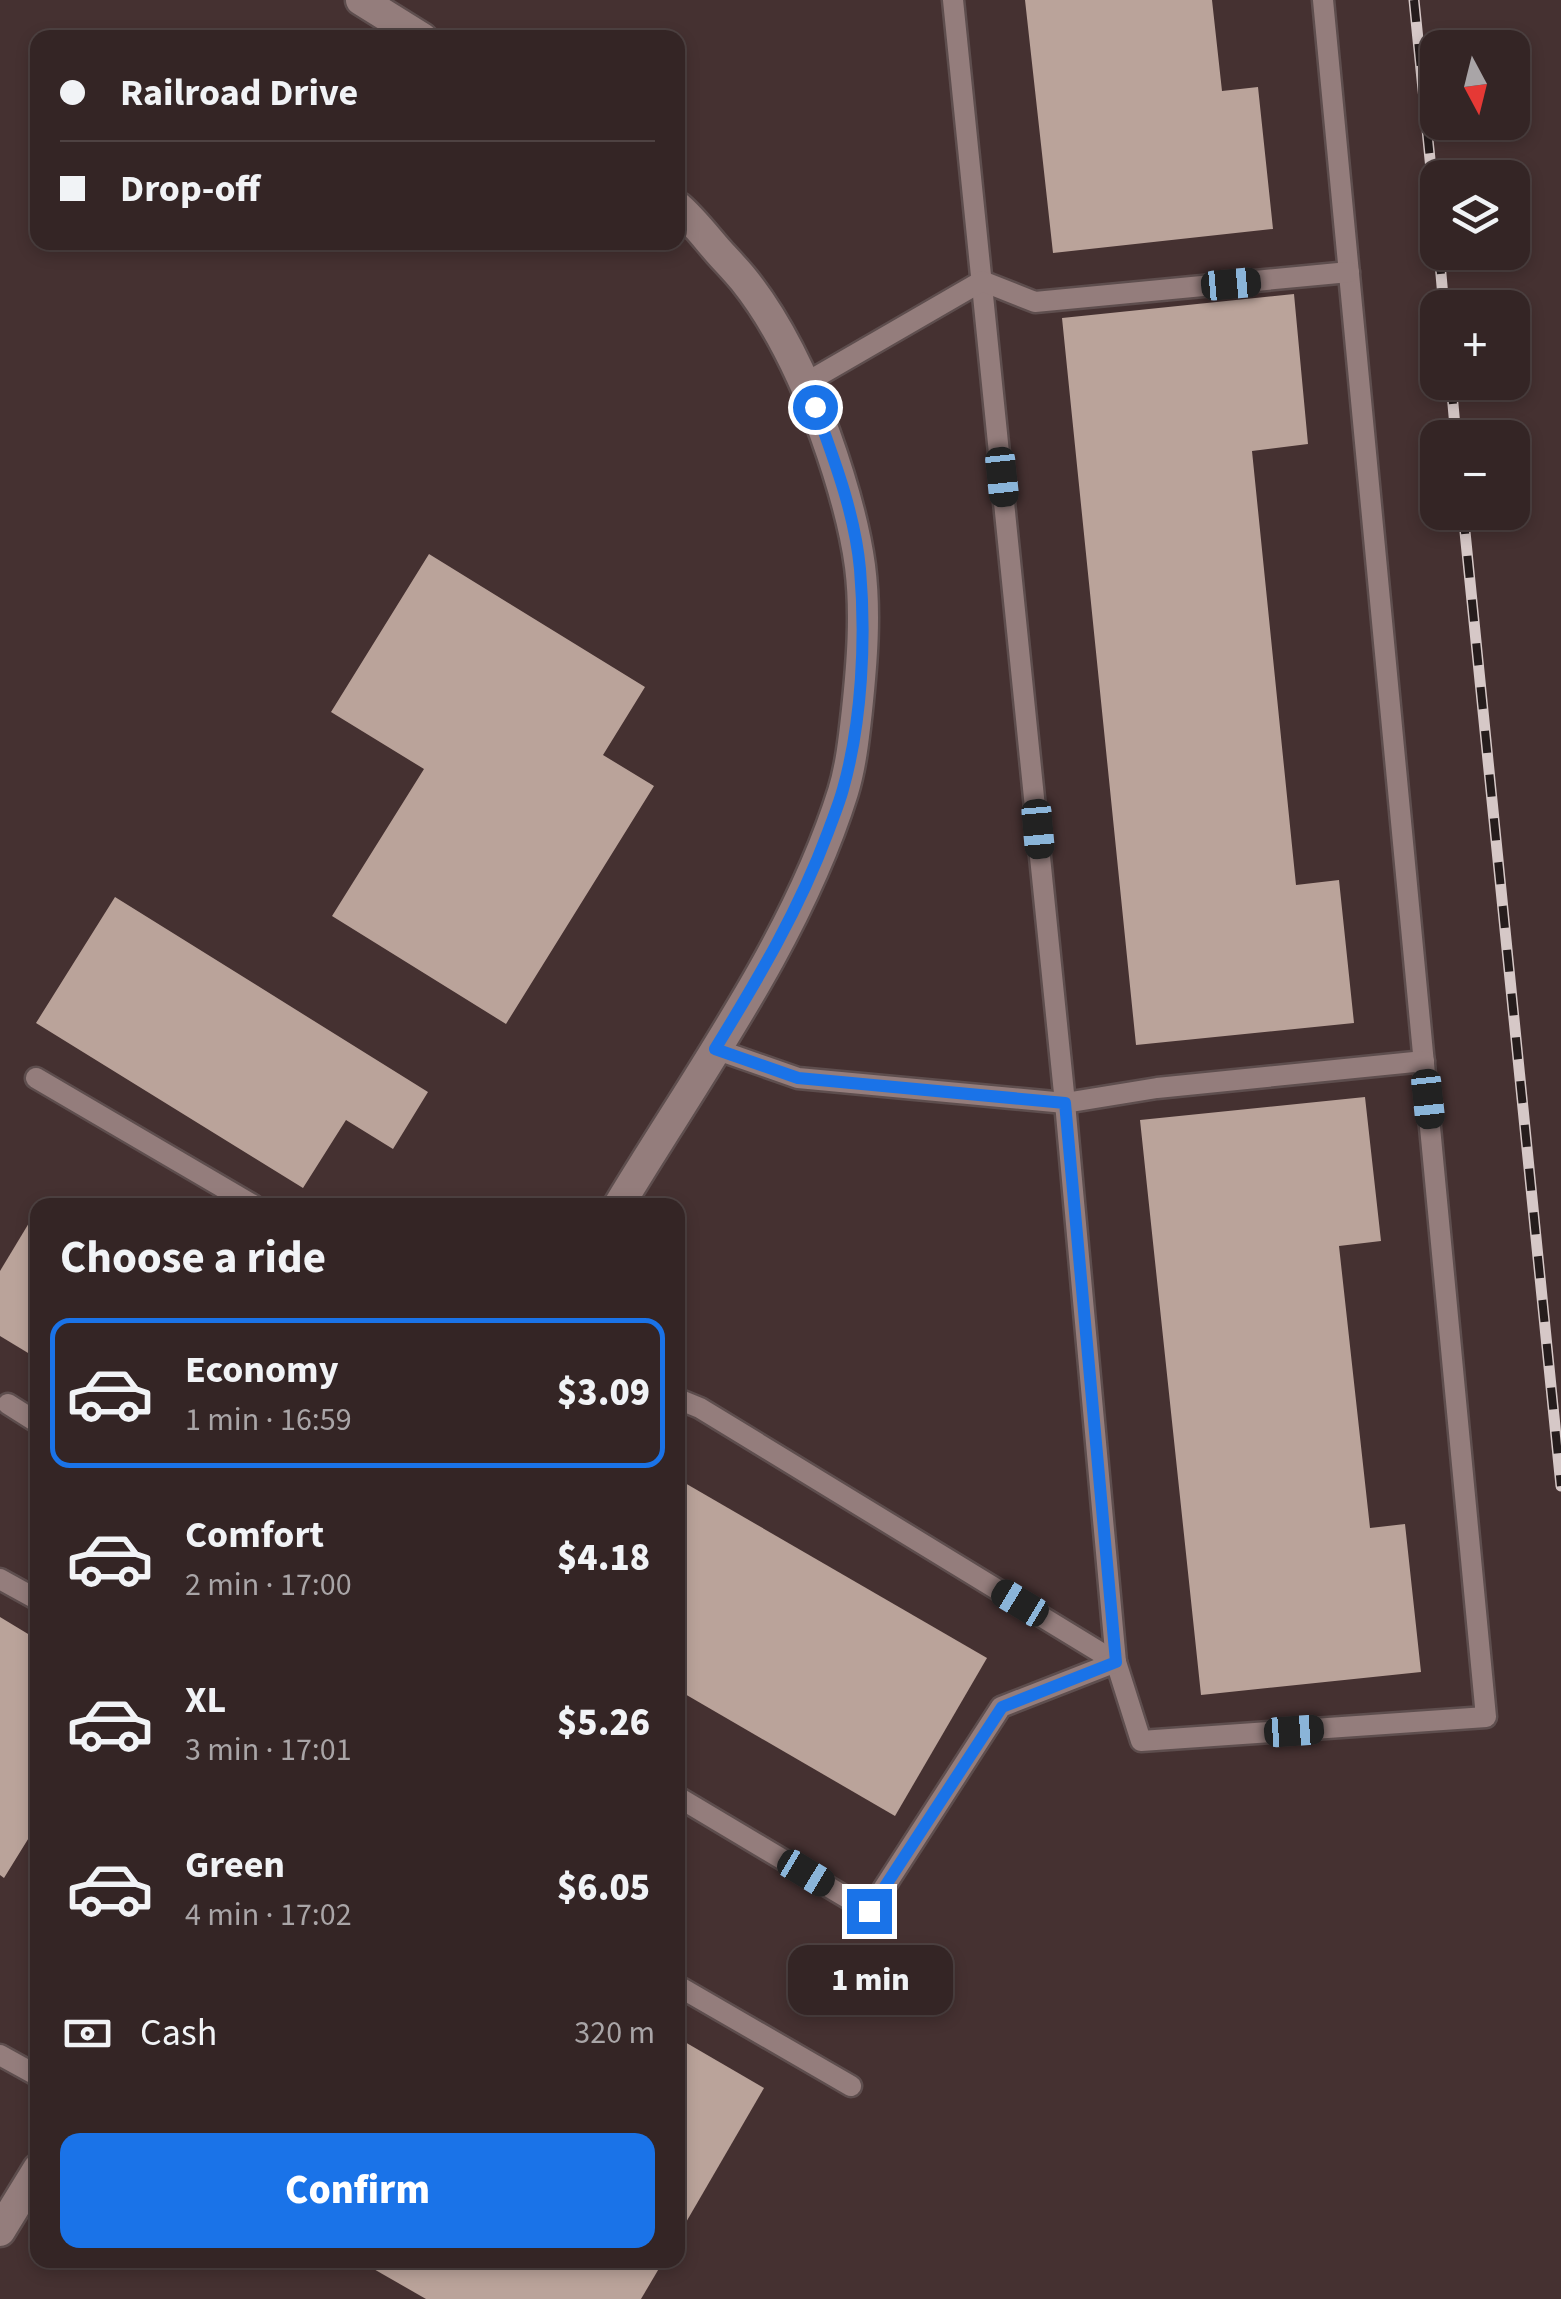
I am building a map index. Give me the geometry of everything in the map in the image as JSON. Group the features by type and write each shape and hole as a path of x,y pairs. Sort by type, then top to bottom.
{"street":[{"path":"361,0 409,30"},
{"path":"623,1198 788,926 811,877 843,790 853,739 862,634 860,567 850,516 815,407 785,342 745,280 685,213"},
{"path":"0,2231 30,2181"}],"lane":[{"path":"953,0 1065,1103 1116,1662 1142,1742 1486,1717 1323,0"},
{"path":"982,281 1035,302 1349,272"},
{"path":"804,384 982,281"},
{"path":"715,1049 798,1078 1065,1103 1158,1088 1424,1061"},
{"path":"36,1078 241,1198"},
{"path":"685,1402 1116,1662"},
{"path":"8,1404 30,1418"},
{"path":"0,1579 30,1596"},
{"path":"685,1801 869,1911 1002,1707 1116,1662"},
{"path":"685,1990 851,2086"},
{"path":"0,2055 30,2072"}],"building":[{"path":"1025,0 1212,0 1222,91 1258,87 1273,229 1053,253"},
{"path":"1294,294 1308,444 1252,451 1296,885 1339,880 1354,1023 1136,1045 1062,318"},
{"path":"429,554 645,687 603,755 654,786 506,1024 332,916 424,769 331,712"},
{"path":"115,897 428,1092 393,1149 346,1120 303,1188 36,1023"},
{"path":"1365,1097 1381,1241 1339,1246 1370,1528 1405,1524 1421,1672 1201,1695 1140,1120"},
{"path":"30,1221 30,1354 0,1336 0,1271"},
{"path":"685,1483 987,1658 895,1816 685,1694"},
{"path":"0,1617 30,1635 30,1836 4,1878 0,1875"},
{"path":"685,2042 764,2088 685,2224"},
{"path":"372,2268 659,2268 641,2299 426,2299"}],"railway":[{"path":"1414,0 1430,160"},
{"path":"1441,270 1442,290"},
{"path":"1453,400 1454,420"},
{"path":"1465,530 1561,1486"}],"route":[{"path":"815,407 837,468 860,567 862,634 853,739 843,790 811,877 788,926 715,1049 798,1078 1065,1103 1116,1662 1002,1707 869,1911"}]}
